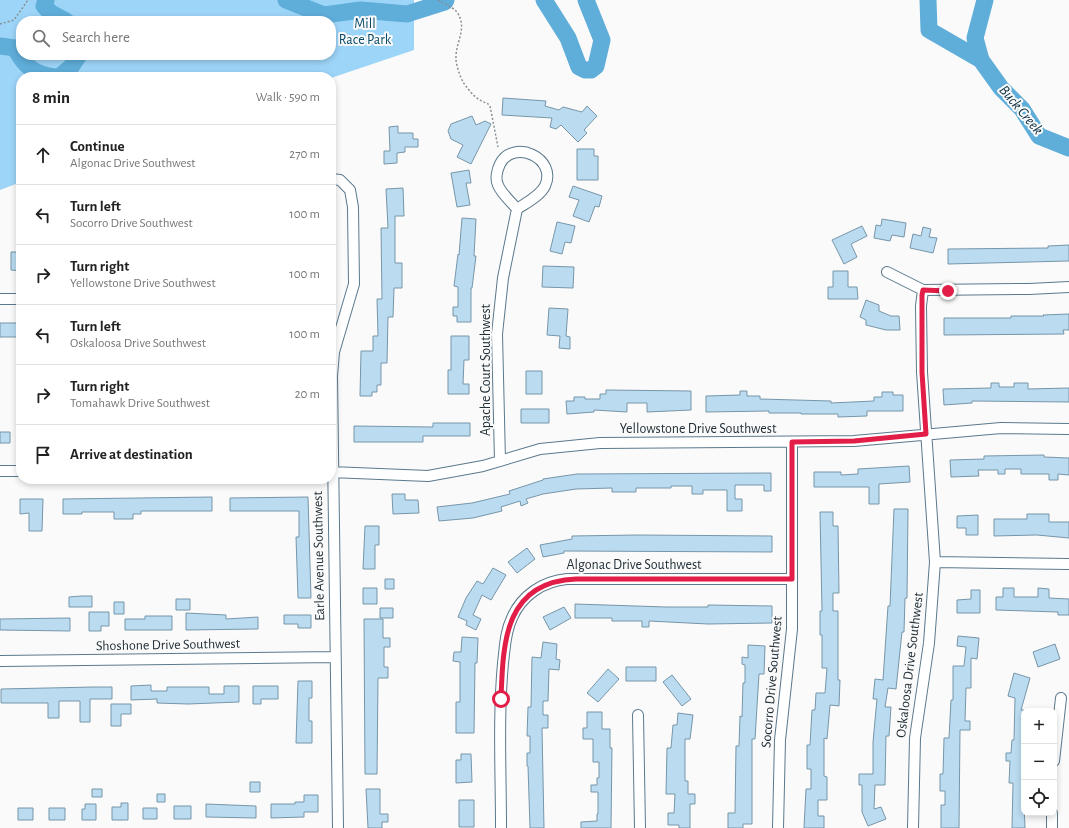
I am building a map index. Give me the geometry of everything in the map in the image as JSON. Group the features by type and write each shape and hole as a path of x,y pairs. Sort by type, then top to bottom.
{"street":[{"path":"514,152 530,153 541,159 547,173 545,186 537,196 517,209 498,185 497,171 503,159 514,152"},
{"name":"Earle Avenue Southwest","path":"336,180 340,180 350,190 354,207 354,284 336,345"},
{"name":"Apache Court Southwest","path":"500,461 497,334 502,278 517,209"},
{"path":"887,272 923,290 1069,287"},
{"name":"Oskaloosa Drive Southwest","path":"913,828 915,738 931,630 935,562 922,364 921,306 923,290"},
{"path":"0,299 16,299"},
{"name":"Yellowstone Drive Southwest","path":"336,472 428,476 500,461 540,449 600,443 854,441 1008,428 1069,428"},
{"name":"Socorro Drive Southwest","path":"778,828 780,747 792,644 792,442"},
{"path":"0,471 16,471"},
{"name":"Earle Avenue Southwest","path":"331,484 338,828"},
{"path":"935,562 1069,564"},
{"name":"Algonac Drive Southwest","path":"501,828 501,699 505,649 511,618 526,597 546,584 567,579 792,579"},
{"name":"Shoshone Drive Southwest","path":"0,661 335,657"},
{"path":"1056,744 1061,698"},
{"path":"638,715 640,828"},
{"path":"1052,816 1052,828"}],"path":[{"path":"17,16 28,0"},
{"path":"438,0 454,10 459,17 462,28 456,58 461,76 463,82 474,95 480,101 487,102 490,106 498,147"},
{"path":"0,24 14,20 16,17"}],"green space":[{"name":"Mill Race Park","path":"0,0 414,0 414,50 336,76 336,72 16,72 16,184 0,190"}],"building":[{"path":"503,98 546,101 545,106 559,110 563,107 582,112 587,106 597,116 584,130 587,133 578,142 561,125 556,129 550,127 552,118 502,115"},
{"path":"472,116 476,125 485,121 491,124 471,164 457,157 463,145 451,139 448,131 451,124"},
{"path":"398,126 398,133 413,133 413,139 418,139 418,147 405,147 405,152 397,153 397,163 384,164 384,151 390,151 389,127"},
{"path":"577,149 594,149 594,156 598,156 598,180 577,180"},
{"path":"469,170 471,183 466,183 470,205 457,207 451,173"},
{"path":"573,186 602,196 599,207 595,206 589,222 573,216 579,200 569,197"},
{"path":"403,188 404,216 395,216 395,263 402,263 402,288 394,288 393,317 388,317 387,363 381,363 381,385 377,385 377,392 372,392 372,396 360,396 361,351 373,351 373,336 378,336 377,299 382,299 381,228 388,228 386,189"},
{"path":"462,218 476,219 474,256 476,256 471,288 471,322 457,322 457,316 453,316 453,307 458,307 458,287 454,286 458,254 459,255"},
{"path":"882,219 906,223 904,237 892,235 890,241 874,238 876,225 881,226"},
{"path":"557,222 575,226 571,243 565,242 562,254 550,251"},
{"path":"862,226 867,236 851,244 857,257 844,264 832,240"},
{"path":"923,227 931,229 929,237 937,238 933,253 910,248 913,234 921,236"},
{"path":"1069,245 1069,261 948,264 948,249 1048,248 1048,246"},
{"path":"11,252 16,252 16,270 11,270"},
{"path":"543,266 574,267 573,288 542,287"},
{"path":"833,271 848,271 848,287 857,287 858,299 828,299 828,287 833,287"},
{"path":"866,300 879,305 879,311 891,316 899,316 900,330 886,330 866,325 866,320 860,317"},
{"path":"549,308 568,309 566,336 570,337 570,349 559,348 560,336 547,335"},
{"path":"1069,314 1069,330 1063,330 1064,334 944,335 944,318 1011,318 1011,316"},
{"path":"0,323 16,323 16,337 0,337"},
{"path":"451,336 469,336 469,360 464,360 463,384 469,384 469,394 448,394 448,370 451,370"},
{"path":"526,371 542,371 542,394 526,394"},
{"path":"991,383 999,383 999,387 1014,387 1014,383 1028,383 1028,389 1069,388 1069,402 972,401 972,403 944,405 943,389 991,388"},
{"path":"606,390 691,391 691,410 647,412 647,403 627,403 627,412 594,410 594,412 567,414 566,401 574,401 574,397 600,399 600,394 606,394"},
{"path":"740,391 747,391 747,396 760,396 760,399 831,401 831,403 874,401 874,397 882,397 882,392 893,392 893,395 903,395 903,411 867,411 867,416 838,417 838,414 769,413 769,411 706,412 706,396 740,395"},
{"path":"521,409 549,409 549,423 521,423"},
{"path":"433,423 470,423 470,436 423,436 423,442 354,442 354,426 433,427"},
{"path":"0,432 10,432 10,443 0,443"},
{"path":"1044,455 1044,457 1069,458 1069,475 1058,474 1058,480 1049,480 1049,474 1021,474 1021,469 1005,469 1005,474 998,474 998,470 978,470 979,476 951,477 950,460 984,459 984,456"},
{"path":"909,466 910,482 879,484 879,504 869,504 869,487 814,487 814,472 841,472 841,475 858,474 858,469"},
{"path":"771,473 771,491 764,491 764,485 735,485 735,499 742,499 742,511 727,511 727,490 703,490 703,494 692,494 692,486 671,486 671,488 636,488 636,492 612,492 612,488 576,489 543,494 526,499 528,503 521,506 520,501 501,507 502,511 473,518 439,521 437,507 472,503 510,494 509,491 543,479 577,474"},
{"path":"392,494 405,494 405,500 418,500 419,513 393,514"},
{"path":"212,497 212,511 141,511 141,514 133,514 133,519 114,519 114,512 82,512 82,514 63,514 63,499"},
{"path":"308,497 311,598 298,598 296,537 299,537 299,511 230,511 230,498"},
{"path":"20,499 43,499 42,531 29,531 29,513 20,514"},
{"path":"894,509 908,509 907,598 905,598 904,632 902,632 896,689 888,688 885,707 891,707 889,736 886,736 885,785 875,785 874,809 881,807 886,819 868,826 862,812 862,785 859,785 859,774 873,774 873,742 877,699 873,699 875,679 883,680 888,606 890,606"},
{"path":"820,512 833,512 833,526 838,526 839,593 833,593 833,611 838,611 838,680 840,680 839,706 830,705 827,739 824,738 824,776 827,777 827,800 818,800 818,816 824,816 824,828 804,828 806,789 811,789 811,769 807,769 807,745 810,745 812,710 815,710 816,693 825,693 827,668 822,668 822,635 820,635 820,611 822,611"},
{"path":"1027,514 1049,514 1049,522 1069,522 1069,538 1037,535 994,536 994,519 1027,519"},
{"path":"978,515 978,535 966,535 966,528 957,528 957,516"},
{"path":"365,526 379,526 379,545 375,545 375,569 363,569"},
{"path":"572,536 772,536 772,552 564,551 564,553 543,557 540,545 572,539"},
{"path":"527,548 535,559 517,573 508,562"},
{"path":"493,568 506,575 491,600 482,595 473,615 481,619 476,630 466,625 467,621 458,617 466,598 477,581 483,584"},
{"path":"385,579 394,579 394,589 385,589"},
{"path":"363,588 377,588 377,604 363,604"},
{"path":"1003,588 1014,588 1014,597 1038,597 1038,588 1049,589 1049,598 1069,599 1069,615 1058,615 1058,612 996,610 996,597 1003,597"},
{"path":"971,590 980,590 980,613 957,613 957,600 971,599"},
{"path":"92,596 92,607 69,607 69,597"},
{"path":"176,599 190,599 190,610 176,610"},
{"path":"114,602 124,602 124,614 114,614"},
{"path":"575,604 666,607 708,607 708,605 772,606 772,623 708,624 649,621 649,627 642,627 642,621 612,621 612,618 575,618"},
{"path":"564,607 571,618 550,630 543,617"},
{"path":"380,608 393,608 393,618 380,618"},
{"path":"89,612 109,612 109,626 101,626 101,631 89,631"},
{"path":"186,613 226,615 226,619 258,617 258,629 186,630"},
{"path":"284,615 311,615 311,628 298,628 298,624 284,624"},
{"path":"145,616 172,616 172,630 125,630 125,619 145,619"},
{"path":"70,618 70,631 0,630 0,619"},
{"path":"364,619 383,619 383,638 390,638 390,647 384,647 384,667 388,667 388,678 378,678 377,774 365,774"},
{"path":"958,636 979,638 977,659 971,658 971,688 966,688 965,721 970,721 970,730 960,730 959,828 941,828 941,805 945,805 945,791 940,791 940,774 943,774 944,738 949,738 951,700 953,700 953,666 964,666 966,647 957,646"},
{"path":"462,637 478,638 477,663 475,663 474,733 456,733 456,702 460,702 460,662 453,661 454,652 461,652"},
{"path":"543,642 557,644 556,659 560,660 559,670 549,669 548,701 543,701 543,715 548,715 548,728 542,728 544,828 530,828 527,766 527,753 530,753 530,736 527,736 528,707 531,707 532,657 541,658"},
{"path":"1055,644 1060,659 1038,667 1033,652"},
{"path":"748,645 765,646 764,674 759,674 755,739 752,739 752,824 743,824 743,828 728,828 728,813 735,813 736,746 739,746 743,683 745,683 745,665 742,664 742,657 748,658"},
{"path":"626,667 656,667 656,681 626,681"},
{"path":"608,669 619,679 598,702 587,693"},
{"path":"1014,673 1030,678 1021,708 1021,816 1025,816 1025,828 1012,828 1013,783 1009,783 1010,761 1006,761 1006,753 1011,753 1012,740 1014,740 1015,698 1008,696"},
{"path":"672,675 691,699 682,706 663,682"},
{"path":"298,681 312,681 312,698 309,698 309,721 312,721 312,743 296,743"},
{"path":"151,685 151,691 167,691 167,687 209,687 209,694 224,694 224,686 239,686 239,702 188,704 157,703 157,699 131,700 131,686"},
{"path":"253,686 278,686 278,699 261,699 261,704 253,704"},
{"path":"112,687 112,699 90,699 90,722 80,722 80,701 59,701 59,718 48,718 48,703 1,703 1,689"},
{"path":"111,704 131,704 131,714 121,714 121,726 111,726"},
{"path":"587,712 602,712 602,729 610,729 610,748 612,748 611,828 581,828 581,822 597,821 598,814 598,792 591,792 591,785 597,785 597,778 599,778 599,762 593,762 593,739 583,739 583,728 587,728"},
{"path":"678,713 693,715 690,739 685,739 685,781 688,781 688,794 695,794 695,804 690,804 690,828 679,828 679,825 668,825 668,813 674,813 675,794 666,794 667,748 671,748 673,725 677,725"},
{"path":"461,754 471,754 472,782 456,783 456,760 461,760"},
{"path":"250,782 260,782 260,792 250,792"},
{"path":"92,789 102,789 102,797 92,797"},
{"path":"366,789 380,789 380,814 388,814 388,822 382,822 382,828 368,828"},
{"path":"157,794 165,794 165,802 157,802"},
{"path":"304,795 318,795 318,812 304,812 304,817 271,818 271,804 295,804 295,802 304,802"},
{"path":"459,800 474,800 474,827 459,827"},
{"path":"121,803 128,803 128,820 112,820 112,807 121,807"},
{"path":"85,804 96,804 96,820 82,820 82,809 85,809"},
{"path":"206,804 256,806 256,818 206,817"},
{"path":"174,806 191,806 191,819 174,819"},
{"path":"18,808 33,808 33,820 18,820"},
{"path":"49,808 65,808 65,820 49,820"},
{"path":"143,808 157,808 157,819 143,819"}],"waterway":[{"name":"Buck Creek","path":"46,0 44,6 57,16"},
{"name":"Buck Creek","path":"286,0 324,15 361,10 407,14 445,2 446,0"},
{"name":"Buck Creek","path":"544,0 568,38 579,67 585,70 591,70 596,66 602,40 586,0"},
{"name":"Buck Creek","path":"928,0 929,30 981,60 1001,88 1022,109 1039,136 1069,148"},
{"name":"Buck Creek","path":"981,60 975,38 985,0"},
{"name":"Buck Creek","path":"0,46 15,48 16,50"},
{"name":"Buck Creek","path":"23,60 36,72"},
{"name":"Buck Creek","path":"65,72 76,60"}],"route":[{"path":"501,699 501,684 507,632 511,618 518,606 526,597 552,581 576,579 792,579 792,442 854,441 926,434 922,372 922,295 923,290 948,291"}]}
